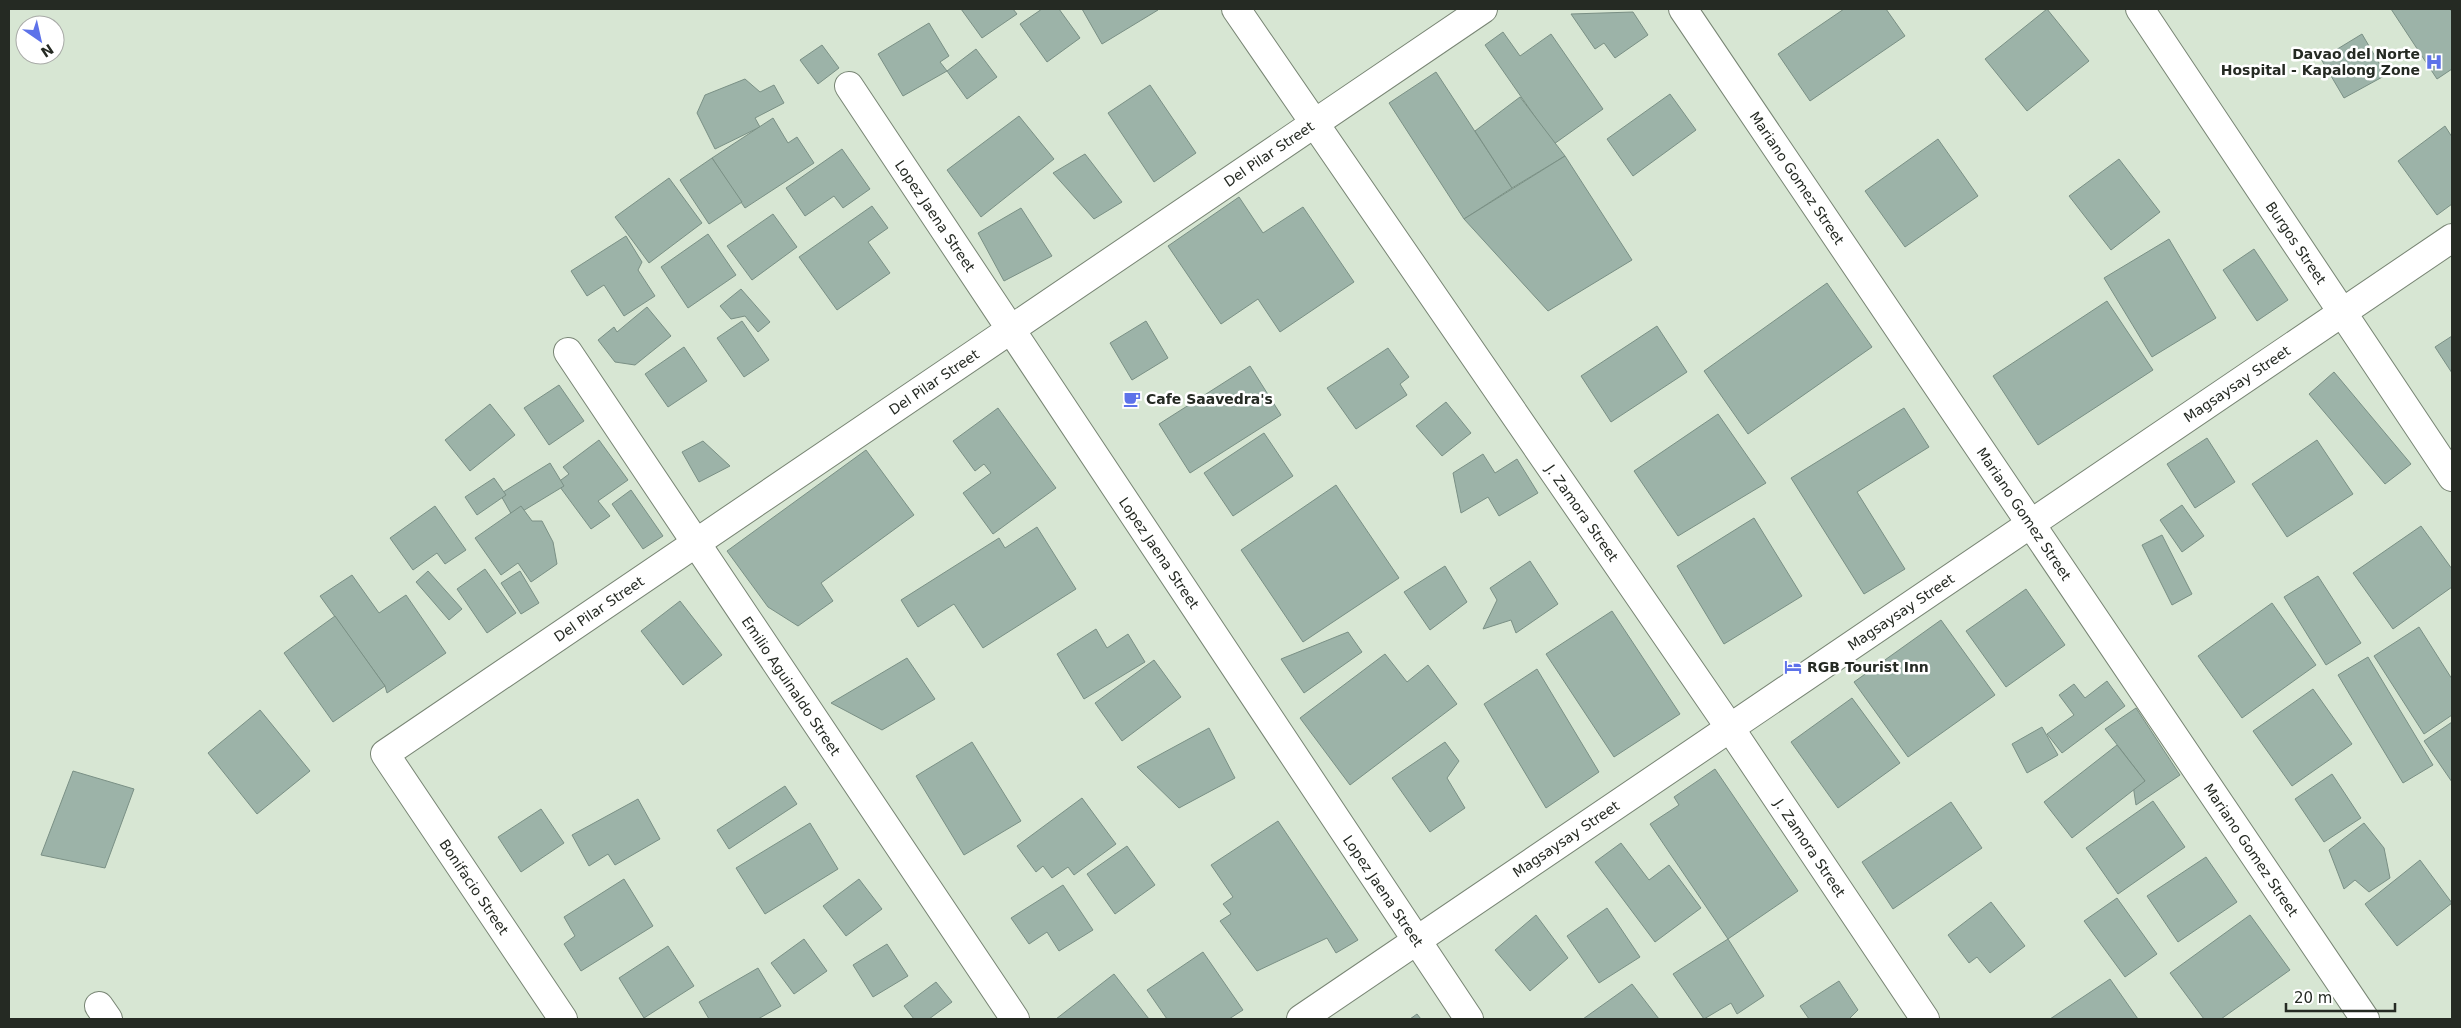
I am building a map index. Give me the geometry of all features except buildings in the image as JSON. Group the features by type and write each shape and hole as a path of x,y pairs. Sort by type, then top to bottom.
{"street":[{"name":"J. Zamora Street","path":"1236,9 1730,728 1925,1019"},
{"name":"Del Pilar Street","path":"385,754 1483,9"},
{"name":"Mariano Gomez Street","path":"1683,9 2365,1019"},
{"name":"Burgos Street","path":"2140,9 2452,477"},
{"name":"Lopez Jaena Street","path":"849,86 1469,1019"},
{"name":"Magsaysay Street","path":"1301,1019 2452,238"},
{"name":"Emilio Aguinaldo Street","path":"568,352 1014,1019"},
{"name":"Bonifacio Street","path":"385,754 563,1019"}],"place":[{"name":"Davao del Norte Hospital - Kapalong Zone","path":"2434,62"},
{"name":"Cafe Saavedra's","path":"1132,399"},
{"name":"RGB Tourist Inn","path":"1793,667"}]}
